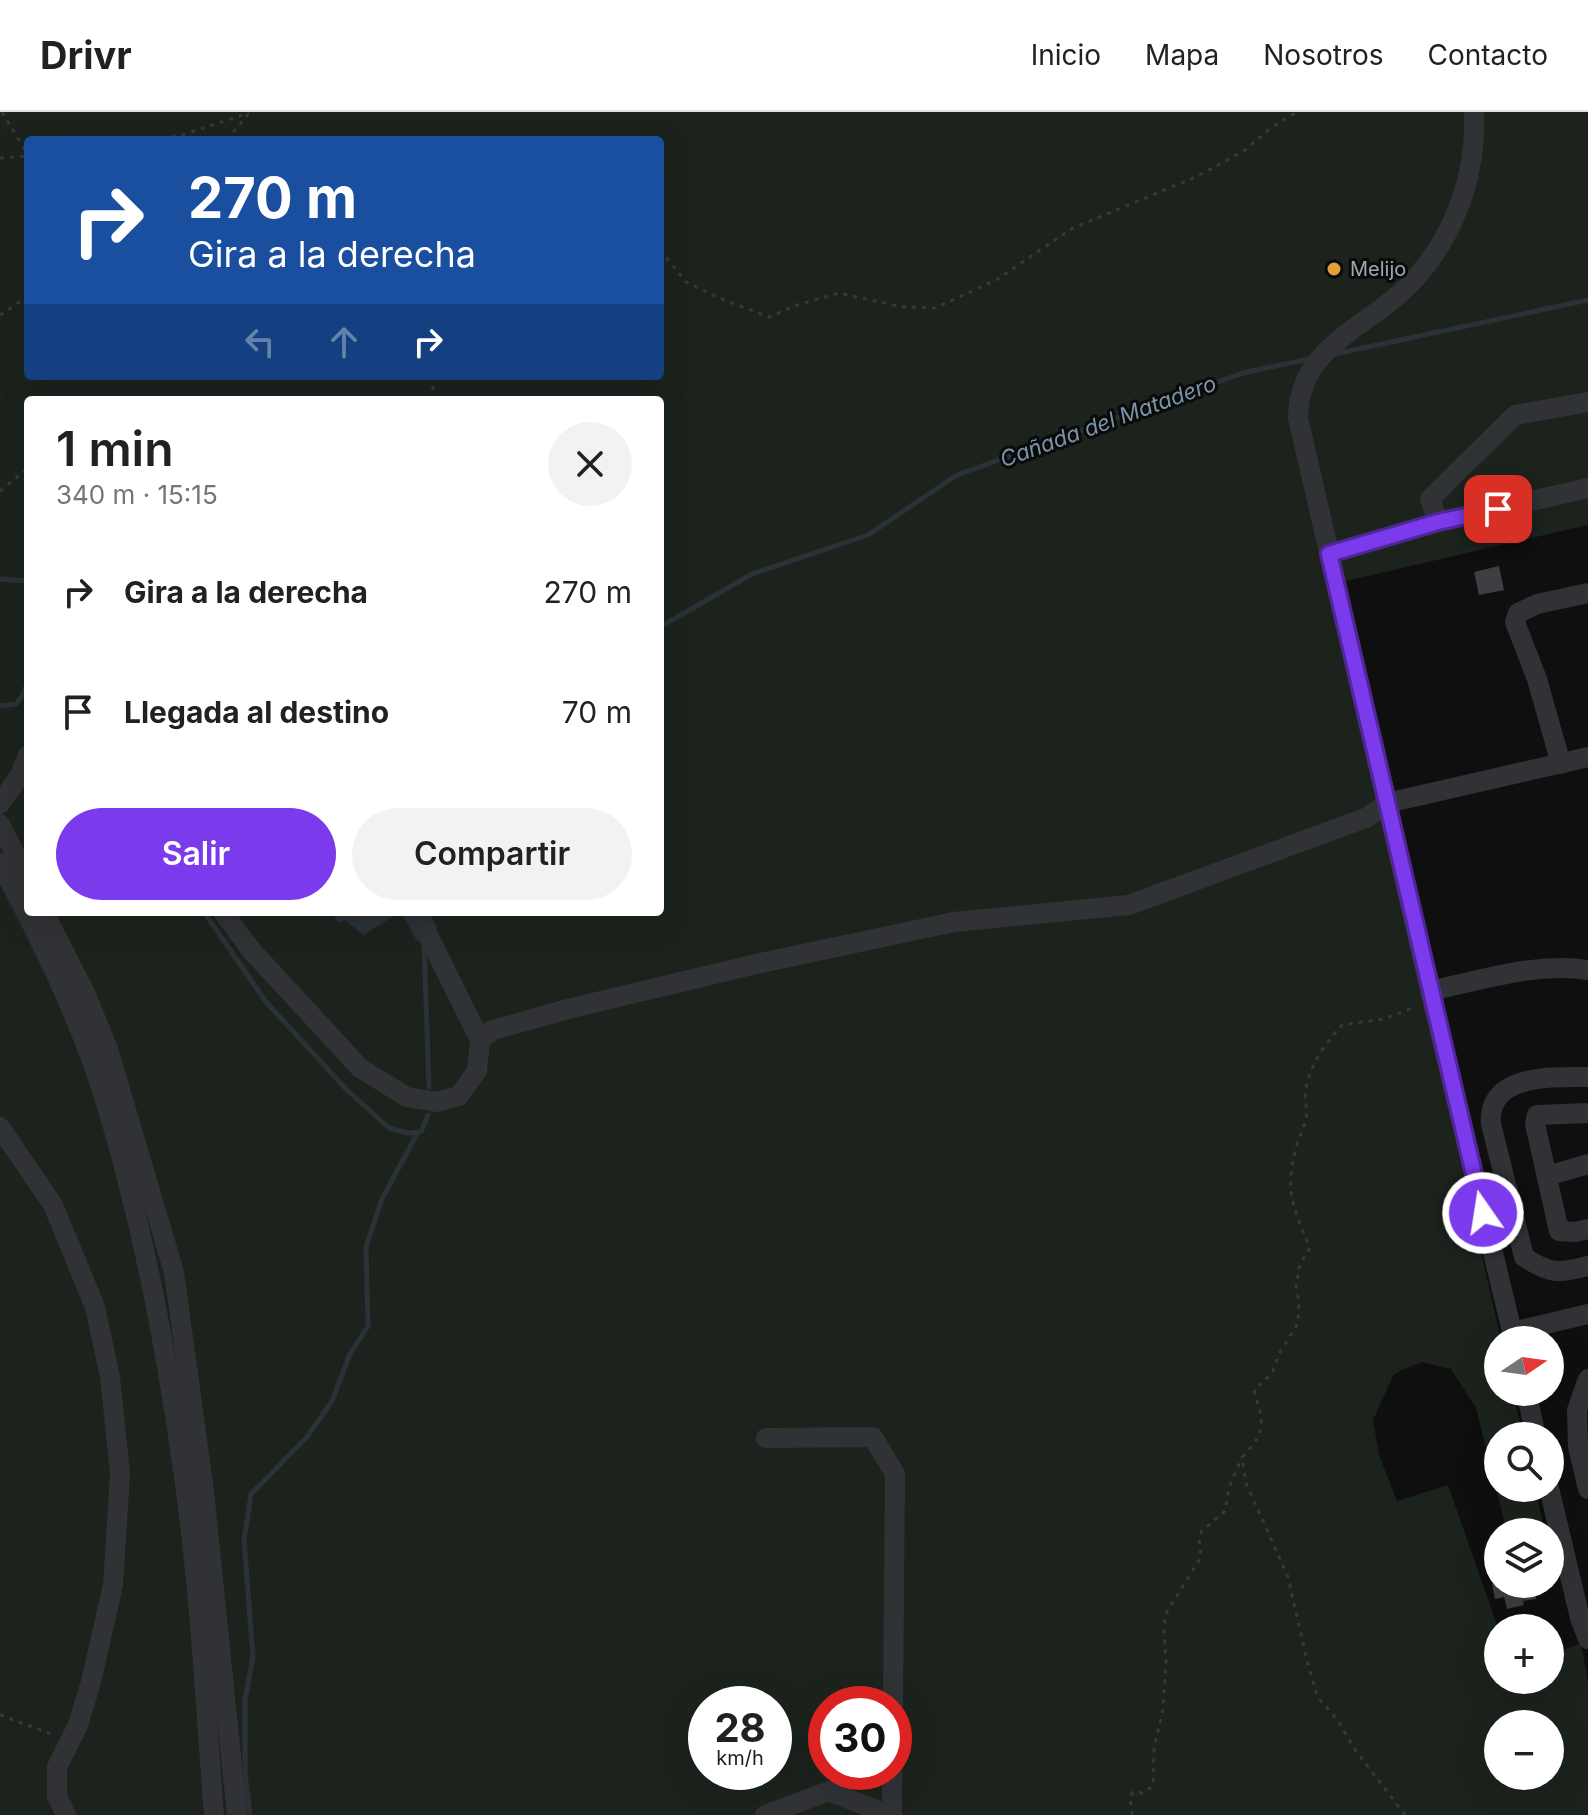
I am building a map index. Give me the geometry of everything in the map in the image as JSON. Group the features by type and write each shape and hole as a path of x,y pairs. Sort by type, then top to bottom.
{"street":[{"path":"1474,112 1469,172 1456,215 1446,234 1409,285 1359,322 1308,372 1298,400 1298,418 1431,997 1511,1326"},
{"path":"1438,522 1430,499 1515,415 1588,402"},
{"path":"1329,554 1438,522 1588,488"},
{"path":"1561,764 1537,679 1515,622 1518,613 1537,604 1588,593"},
{"path":"480,1040 493,1030 568,1009 756,964 954,922 1129,905 1368,817 1387,803 1588,757"},
{"path":"0,804 24,765"},
{"path":"0,824 24,872"},
{"path":"0,863 24,908"},
{"path":"29,916 75,1020 106,1105 152,1280 188,1508 214,1815"},
{"path":"46,916 86,995 108,1049 174,1272 204,1491 237,1815"},
{"path":"226,916 252,951 360,1068 407,1097 437,1102 459,1096 477,1071 480,1040 428,935"},
{"path":"1431,997 1542,968 1562,966 1588,970"},
{"path":"1588,1077 1526,1080 1497,1096 1490,1109 1524,1257 1543,1269 1563,1273 1588,1266"},
{"path":"1588,1113 1537,1115 1535,1124 1559,1231 1588,1229"},
{"path":"0,1127 53,1205 95,1307 110,1377 120,1473 113,1585 78,1725 57,1767 57,1796 66,1815"},
{"path":"1547,1176 1588,1164"},
{"path":"1547,1326 1588,1314"},
{"path":"1588,1379 1577,1410 1578,1447 1588,1489"},
{"path":"766,1438 873,1437 895,1474 893,1686"},
{"path":"1552,1502 1580,1618 1588,1639"},
{"path":"765,1815 829,1791 890,1815 891,1790"}],"path":[{"path":"2,112 24,148"},
{"path":"174,136 249,112"},
{"path":"230,136 249,112"},
{"path":"664,255 686,282 769,317 839,293 903,307 935,308 998,279 1071,229 1198,176 1245,150 1272,127 1297,112"},
{"path":"0,158 24,155"},
{"path":"0,315 24,299"},
{"path":"0,491 24,471"},
{"path":"1132,1815 1130,1797 1133,1792 1143,1793 1153,1786 1154,1748 1163,1709 1165,1615 1201,1557 1199,1537 1202,1531 1225,1511 1229,1487 1242,1457 1256,1442 1263,1426 1254,1390 1272,1373 1279,1354 1298,1323 1296,1287 1300,1264 1310,1248 1293,1209 1290,1191 1295,1150 1307,1116 1305,1090 1312,1068 1327,1042 1342,1025 1384,1019 1431,997"},
{"path":"1242,1457 1246,1483 1288,1577 1318,1698 1336,1718 1356,1751 1405,1815"},
{"path":"0,1715 70,1741"}],"shaded area":[{"path":"0,112 1588,112 1588,525 1329,585 1498,1326 1484,1326 1484,1406 1516,1406 1520,1422 1484,1422 1484,1440 1476,1408 1451,1369 1421,1362 1394,1374 1373,1420 1379,1455 1397,1501 1448,1485 1484,1588 1484,1598 1488,1598 1493,1614 1484,1614 1484,1694 1564,1694 1564,1650 1581,1643 1588,1682 1588,1815 0,1815"},
{"path":"334,916 394,916 363,935 345,920 338,923"},
{"path":"403,916 430,916 438,928 417,941"},
{"path":"1500,1502 1538,1502 1542,1518 1504,1518"}],"building":[{"path":"1499,566 1504,590 1479,595 1474,572"},
{"path":"1504,1598 1536,1598 1523,1601 1524,1605 1507,1609"}],"waterway":[{"name":"Cañada del Matadero","path":"1335,354 1588,300"},
{"name":"Cañada del Matadero","path":"664,625 752,574 868,535 957,475 1243,373 1313,358"},
{"path":"0,579 24,581"},
{"path":"0,706 16,704 24,693"},
{"path":"207,916 266,1002 347,1090 389,1128 408,1133 421,1132 428,1115"},
{"path":"424,944 429,1087"},
{"path":"250,1815 245,1772 245,1700 253,1656 244,1540 251,1494 307,1437 332,1401 350,1354 368,1326 366,1247 382,1199 418,1132"}],"place":[{"name":"Melijo","path":"1334,269"}],"route":[{"path":"1483,1213 1329,554 1438,522 1498,509"}]}
